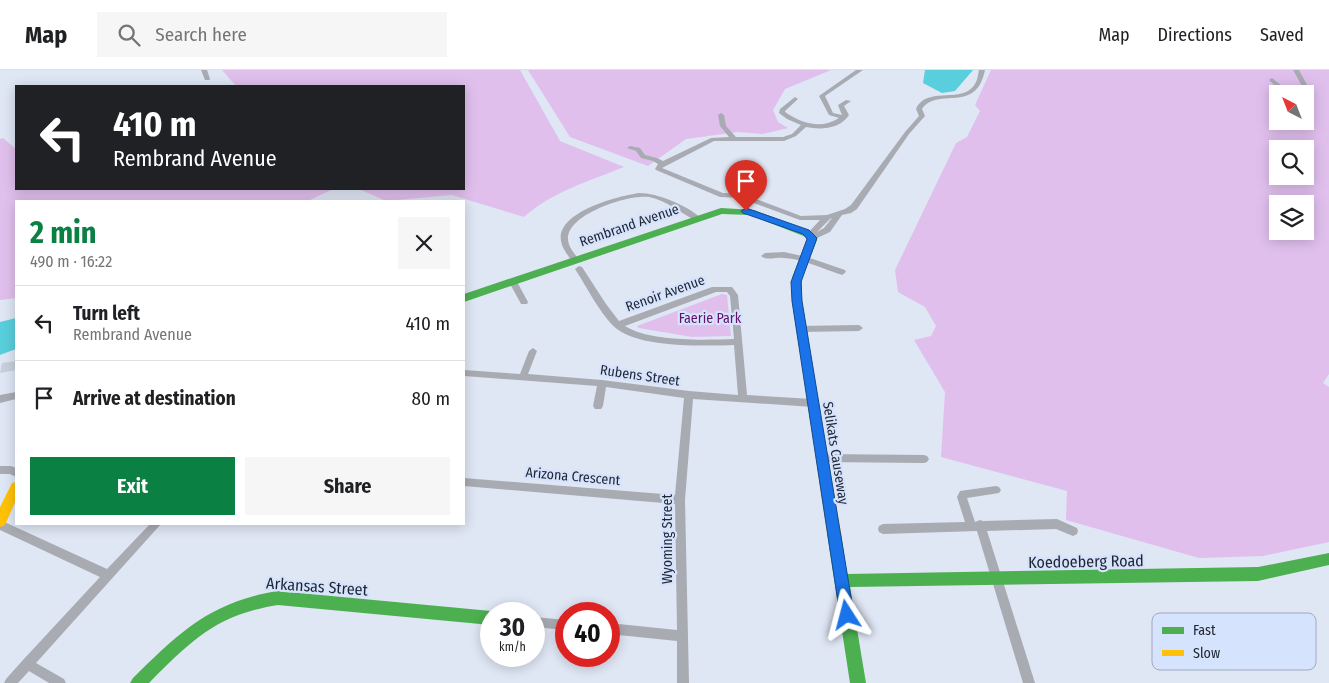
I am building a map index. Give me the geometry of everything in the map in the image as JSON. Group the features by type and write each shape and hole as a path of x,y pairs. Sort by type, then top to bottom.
{"street":[{"path":"204,70 207,79"},
{"path":"844,118 832,114 822,96 860,70"},
{"path":"803,126 801,130 787,138 710,140 658,168 660,171 722,194 741,196 800,218 828,217 838,214 854,207 907,133 922,116 919,109 923,103 969,93 980,82 982,70"},
{"path":"1296,70 1304,85"},
{"path":"1272,80 1278,85"},
{"path":"795,99 782,111 803,126 830,125 844,118"},
{"path":"844,118 846,114 841,106 848,101"},
{"path":"721,115 723,126 733,138"},
{"path":"630,148 638,149 643,157 655,159 663,164"},
{"path":"698,218 647,194 629,196 600,204 573,224 564,235 564,241 577,264 618,325 629,332 698,343 738,342"},
{"name":"Rembrand Avenue","path":"465,298 577,264 721,211 741,210 755,213 809,235"},
{"path":"809,235 827,230 838,214"},
{"path":"809,235 828,217"},
{"name":"Selikats Causeway","path":"809,235 804,259 796,282 800,329 858,683"},
{"path":"765,256 804,259 842,272"},
{"path":"513,282 524,302"},
{"name":"Renoir Avenue","path":"618,325 707,292 726,288 734,295 743,399"},
{"path":"800,329 858,328"},
{"path":"523,377 533,351"},
{"name":"Rubens Street","path":"465,373 602,383 690,395 813,404"},
{"path":"598,406 602,383"},
{"name":"Wyoming Street","path":"683,683 680,500 690,395"},
{"path":"0,399 15,396"},
{"path":"821,458 924,459"},
{"path":"0,470 10,470 15,472"},
{"name":"Arizona Crescent","path":"465,482 680,500"},
{"path":"0,521 15,489"},
{"path":"996,490 963,494 962,497 975,525 995,579 1029,683"},
{"path":"883,529 1057,524 1073,531"},
{"path":"0,525 108,575"},
{"path":"10,683 155,525"},
{"name":"Koedoeberg Road","path":"841,581 1258,574 1329,559"},
{"name":"Arkansas Street","path":"138,683 213,616 232,606 258,598 278,598 480,617"},
{"path":"620,630 682,636"},
{"path":"28,664 60,683"}],"green space":[{"path":"222,70 520,70 560,141 624,167 559,194 524,217 452,195 384,200 361,190 465,190 465,85 235,85"},
{"path":"528,70 831,70 785,89 773,110 778,122 788,128 763,134 738,132 686,139 648,166 570,137"},
{"path":"991,70 1329,70 1329,374 1323,383 1329,387 1329,542 1263,556 1199,558 1066,520 1067,491 941,457 945,392 914,340 931,336 936,326 925,307 898,292 895,270 956,143 967,137 980,111 975,105"},
{"path":"3,138 15,148 15,190 331,190 310,200 15,200 15,298 0,300 0,139"},
{"name":"Faerie Park","path":"722,294 727,295 731,336 692,337 639,328 637,326"}],"water":[{"path":"925,70 973,70 955,91 942,93 923,83"},
{"path":"15,318 15,349 0,355 0,322"}],"building":[{"path":"15,361 15,370 0,373 2,363"}],"traffic: fast":[{"path":"465,298 721,211 751,212 810,235 812,240 797,278 797,301 804,345"},
{"path":"834,533 858,683"},
{"path":"841,581 1258,574 1329,559"},
{"path":"138,683 169,652 200,627 217,616 255,602 278,598 480,617"}],"traffic: slow":[{"path":"804,345 834,533"},
{"path":"0,521 15,489"}],"route":[{"path":"746,211 806,232 812,238 796,282 796,294 800,329 847,615"}]}
